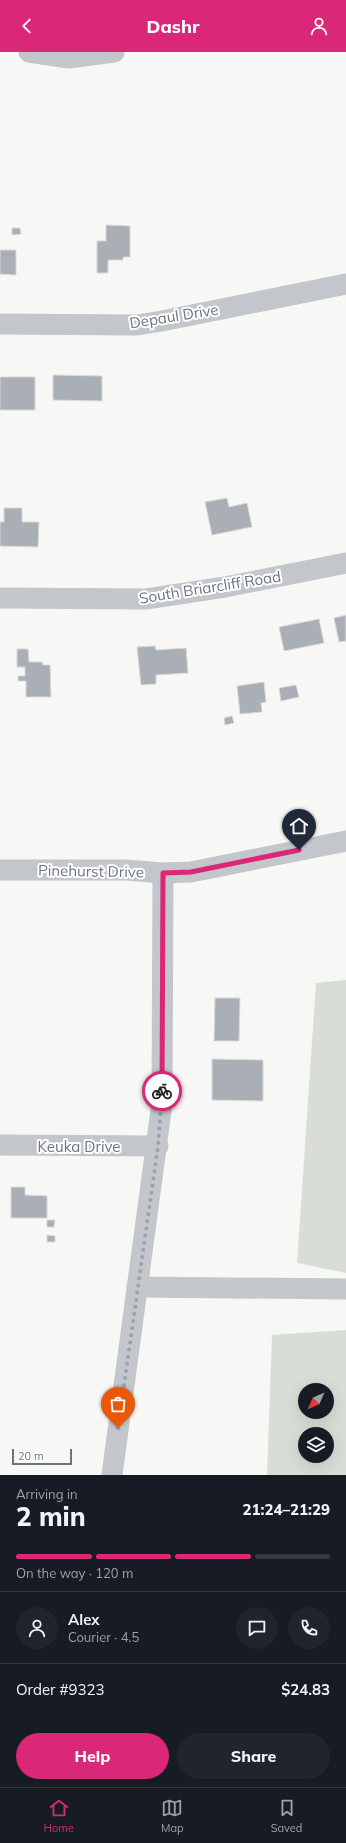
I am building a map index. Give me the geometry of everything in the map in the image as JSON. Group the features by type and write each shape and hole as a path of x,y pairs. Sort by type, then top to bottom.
{"street":[{"path":"29,52 69,58 114,52"},
{"name":"Depaul Drive","path":"0,324 137,325 346,284"},
{"name":"South Briarcliff Road","path":"0,598 146,599 225,587 346,563"},
{"name":"Pinehurst Drive","path":"0,870 126,870 163,873 191,872 346,841"},
{"path":"112,1475 137,1287 158,1146 162,1103 163,873"},
{"name":"Keuka Drive","path":"0,1145 158,1146"},
{"path":"137,1287 346,1289"}],"shaded area":[{"path":"346,980 346,1273 297,1263 316,983"},
{"path":"346,1330 346,1475 267,1475 272,1335"}],"building":[{"path":"106,225 130,226 130,257 123,257 123,260 108,260 108,273 97,273 97,241 106,241"},
{"path":"12,228 20,228 21,234 12,235"},
{"path":"0,250 16,250 16,275 0,274"},
{"path":"53,375 102,376 102,401 53,400"},
{"path":"0,377 35,377 35,410 0,410"},
{"path":"227,498 229,507 247,503 252,527 212,535 205,502"},
{"path":"4,508 22,508 22,522 39,522 38,547 0,546 0,522 4,522"},
{"path":"346,615 346,641 339,642 334,618"},
{"path":"319,619 324,643 284,651 279,627"},
{"path":"155,646 156,650 186,648 188,673 156,675 156,684 141,685 137,647"},
{"path":"17,649 28,649 29,662 42,662 43,665 50,665 51,697 26,697 26,681 18,681 18,676 25,676 25,667 17,667"},
{"path":"264,682 266,702 261,703 262,712 240,714 237,686"},
{"path":"296,685 299,697 281,701 279,688"},
{"path":"232,716 234,723 225,725 224,718"},
{"path":"215,998 240,998 239,1041 214,1041"},
{"path":"212,1059 263,1060 263,1101 212,1100"},
{"path":"11,1187 25,1187 25,1195 47,1196 47,1218 11,1218"},
{"path":"47,1220 55,1220 54,1227 47,1227"},
{"path":"47,1235 55,1236 55,1242 47,1242"}],"way so far":[{"path":"118,1428 158,1146 162,1091"}],"route":[{"path":"162,1091 163,873 191,872 299,850"}]}
